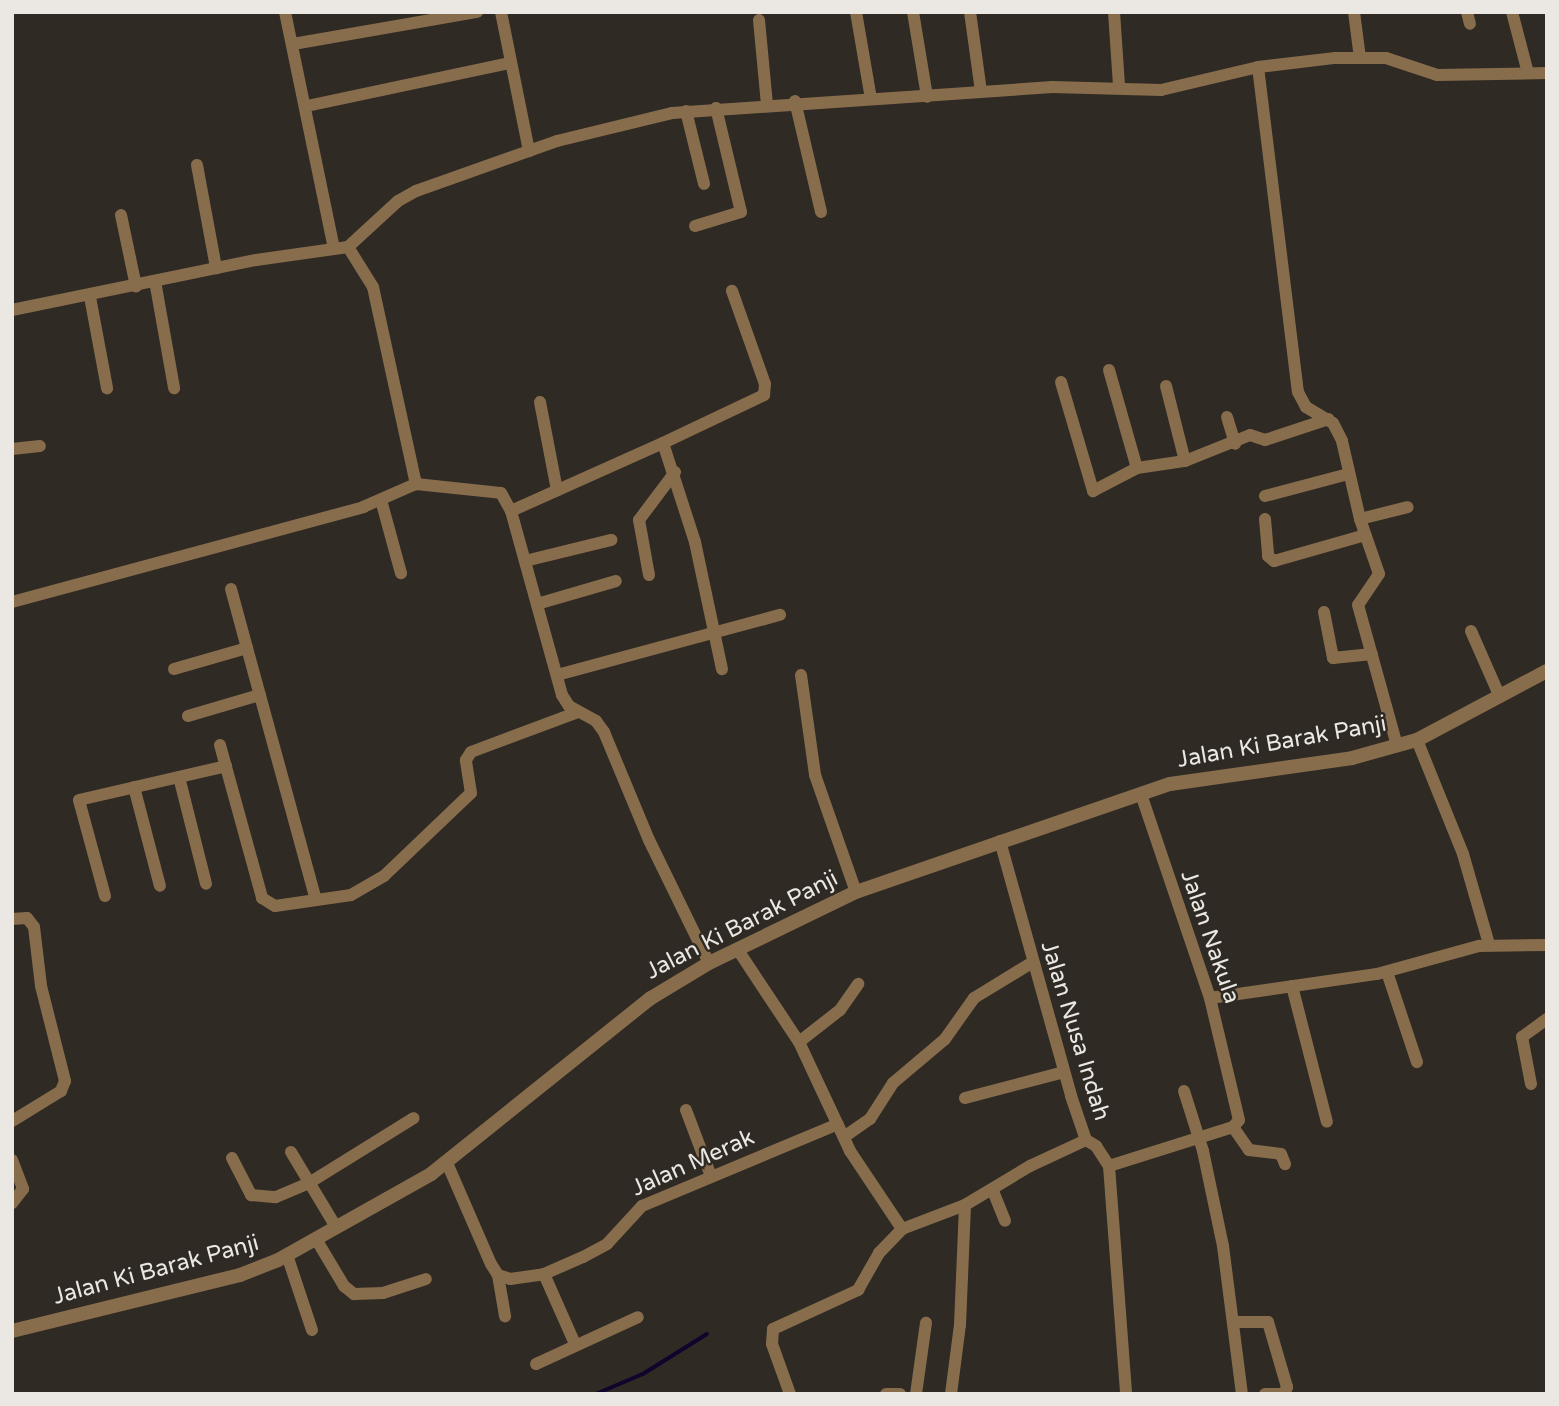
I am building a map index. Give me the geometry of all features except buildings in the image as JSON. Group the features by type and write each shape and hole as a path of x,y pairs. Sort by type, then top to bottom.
{"street":[{"path":"285,12 307,106 334,248"},
{"path":"293,44 477,12"},
{"path":"501,12 529,151"},
{"path":"856,12 871,99"},
{"path":"913,12 927,97"},
{"path":"970,12 981,92"},
{"path":"1114,12 1119,86"},
{"path":"1354,12 1360,58"},
{"path":"1512,12 1528,73"},
{"path":"759,20 767,104"},
{"path":"12,310 90,297 216,268 348,247 407,195 529,151 686,111 795,101 927,97 981,92 1119,86 1161,90 1258,67 1360,58 1386,58 1437,75 1547,73"},
{"path":"307,106 510,63"},
{"path":"1258,67 1298,392 1306,407 1329,419 1340,433 1360,519 1379,574 1358,605 1397,746"},
{"path":"795,101 821,212"},
{"path":"695,226 741,212 716,108"},
{"path":"686,111 704,184"},
{"path":"197,165 216,268"},
{"path":"121,215 136,286"},
{"path":"348,247 375,296 416,485"},
{"path":"155,281 174,388"},
{"path":"511,512 764,395 765,384 732,291"},
{"path":"90,297 107,388"},
{"path":"1109,369 1137,468"},
{"path":"1061,382 1093,491 1137,468 1185,461 1235,444 1250,435 1265,440 1329,419"},
{"path":"1166,386 1185,461"},
{"path":"540,402 557,490"},
{"path":"1227,417 1235,444"},
{"path":"663,443 675,472 722,668"},
{"path":"12,449 40,446"},
{"path":"649,575 639,520 675,472"},
{"path":"1265,496 1348,474"},
{"path":"12,602 381,500 416,485 501,493 511,512 562,695 578,712 596,721 604,732 653,850 709,963"},
{"path":"381,500 401,573"},
{"path":"1360,519 1408,507"},
{"path":"1265,519 1268,556 1274,561 1365,535"},
{"path":"525,561 611,540"},
{"path":"537,604 616,581"},
{"path":"231,589 316,900"},
{"path":"1324,612 1333,658 1372,654"},
{"path":"557,675 715,630 780,615"},
{"path":"1471,631 1500,697"},
{"path":"174,669 247,648"},
{"name":"Jalan Ki Barak Panji","path":"12,1331 250,1272 287,1255 447,1163 609,1028 709,963 856,892 1170,784 1352,758 1417,740 1547,671"},
{"path":"801,675 816,775 856,892"},
{"path":"188,716 260,695"},
{"path":"220,745 264,902 275,906 357,892 384,876 467,797 473,786 466,760 471,752 578,712"},
{"path":"1417,740 1463,854 1489,944"},
{"path":"105,896 79,800 226,766"},
{"path":"179,777 206,884"},
{"path":"134,787 160,886"},
{"name":"Jalan Nakula","path":"1141,794 1210,998 1236,1094 1240,1120 1233,1127"},
{"name":"Jalan Nusa Indah","path":"1000,841 1064,1072 1086,1140 1096,1146 1109,1166"},
{"path":"12,919 27,918 34,927 41,986 65,1081 61,1091 12,1121"},
{"path":"1210,998 1387,972 1489,944 1547,945"},
{"path":"738,950 799,1042 844,1137 902,1230"},
{"path":"844,1137 870,1119 893,1083 945,1039 974,998 1033,962"},
{"path":"1387,972 1417,1062"},
{"path":"799,1042 840,1010 858,984"},
{"path":"1292,986 1327,1122"},
{"path":"1531,1084 1522,1037 1547,1019"},
{"path":"965,1098 1064,1072"},
{"path":"1184,1091 1199,1138 1223,1246 1242,1394"},
{"path":"686,1110 711,1176"},
{"path":"232,1158 245,1187 258,1198 276,1197 309,1183 414,1118"},
{"name":"Jalan Merak","path":"498,1275 510,1279 544,1274 607,1244 642,1206 838,1124"},
{"path":"1126,1394 1109,1166 1233,1127 1249,1150 1281,1154 1285,1164"},
{"path":"790,1394 772,1345 773,1329 858,1290 879,1253 902,1230 965,1205 993,1191 1030,1166 1086,1140"},
{"path":"291,1152 336,1227"},
{"path":"12,1160 23,1189 12,1203"},
{"path":"447,1163 498,1275 505,1316"},
{"path":"993,1191 1005,1221"},
{"path":"951,1394 961,1312 965,1205"},
{"path":"316,1239 344,1286 354,1294 383,1293 426,1279"},
{"path":"287,1255 312,1330"},
{"path":"544,1274 575,1345"},
{"path":"536,1364 638,1317"},
{"path":"1233,1322 1268,1322 1287,1387 1283,1394 1265,1394"},
{"path":"916,1394 926,1323"},
{"path":"886,1394 900,1394"}],"waterway":[{"path":"596,1394 643,1374 707,1334"}]}
